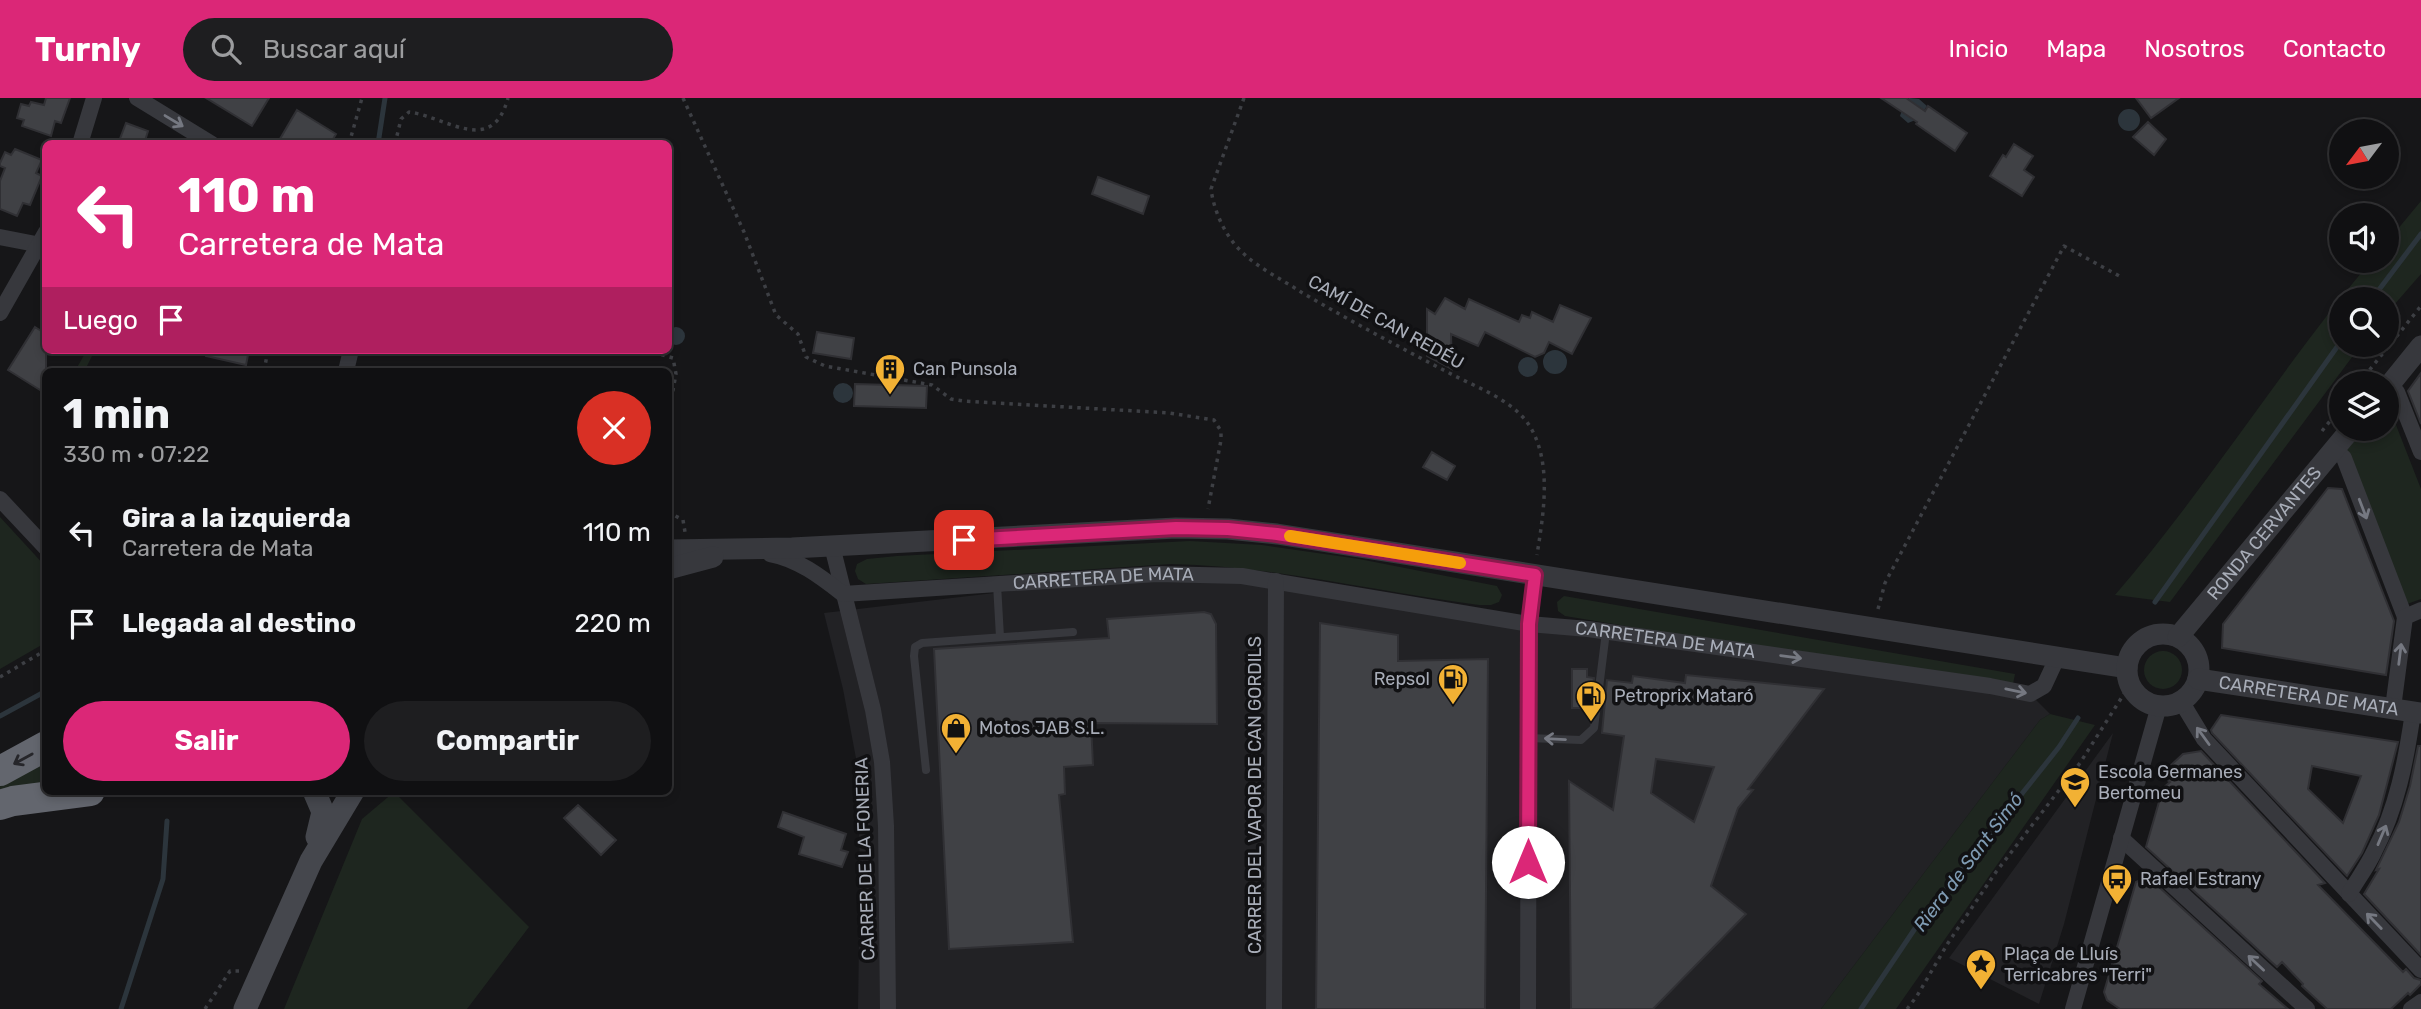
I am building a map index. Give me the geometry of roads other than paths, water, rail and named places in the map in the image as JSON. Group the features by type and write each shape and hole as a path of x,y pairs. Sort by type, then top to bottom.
{"highway":[{"path":"0,771 42,748"},
{"path":"0,805 59,795"}],"main road":[{"path":"311,861 323,811 316,795"},
{"path":"245,1009 311,861 351,795"}],"street":[{"path":"81,140 94,98"},
{"path":"137,98 205,140"},
{"path":"0,237 42,241"},
{"path":"0,313 42,244"},
{"path":"2399,373 2421,346"},
{"path":"2399,397 2421,452"},
{"name":"RONDA CERVANTES","path":"2178,637 2341,441"},
{"path":"2334,449 2344,458 2405,617 2409,711 2406,760 2393,808 2374,852 2348,894"},
{"path":"0,499 42,544"},
{"path":"677,549 743,550 1176,528 1277,534 2057,658 2129,676"},
{"name":"CARRER DE LA FONERIA","path":"832,546 873,710 882,762 886,826 888,1009"},
{"path":"672,568 743,550 786,557 843,594"},
{"name":"CARRETERA DE MATA","path":"843,594 1157,574 1242,576 1529,624 1606,632 1990,686 2030,694 2044,686 2057,658"},
{"path":"1528,1009 1529,624 1535,575"},
{"name":"CARRER DEL VAPOR DE CAN GORDILS","path":"1274,1009 1276,581"},
{"path":"2405,617 2421,610"},
{"path":"2163,634 2178,637 2192,647 2196,656 2198,679 2192,692 2181,701 2159,706 2146,702 2137,695 2129,676 2135,647 2147,637 2163,634"},
{"name":"CARRETERA DE MATA","path":"2198,679 2409,711"},
{"path":"2181,701 2204,739 2421,970"},
{"path":"2076,1007 2159,706"},
{"path":"2121,838 2307,1009"},
{"path":"2411,1009 2421,1002"}],"lane":[{"path":"998,584 1000,637"},
{"path":"926,770 915,647 922,643 1073,632"},
{"path":"1528,738 1581,740 1594,728 1606,632"}],"waterway":[{"path":"379,140 385,98"},
{"name":"Riera de Sant Simó","path":"2381,287 2421,234"},
{"name":"Riera de Sant Simó","path":"2155,602 2330,357"},
{"path":"0,716 42,693"},
{"name":"Riera de Sant Simó","path":"1861,1009 1916,927 2059,747 2078,718"},
{"path":"121,1009 163,879 167,821"}],"place":[{"name":"Can Punsola","path":"890,396"},
{"name":"Repsol","path":"1453,706"},
{"name":"Petroprix Mataró","path":"1591,723"},
{"name":"Motos JAB S.L.","path":"956,755"},
{"name":"Escola Germanes Bertomeu","path":"2075,809"},
{"name":"Rafael Estrany","path":"2117,906"},
{"name":"Plaça de Lluís Terricabres \"Terri\"","path":"1981,991"}]}
